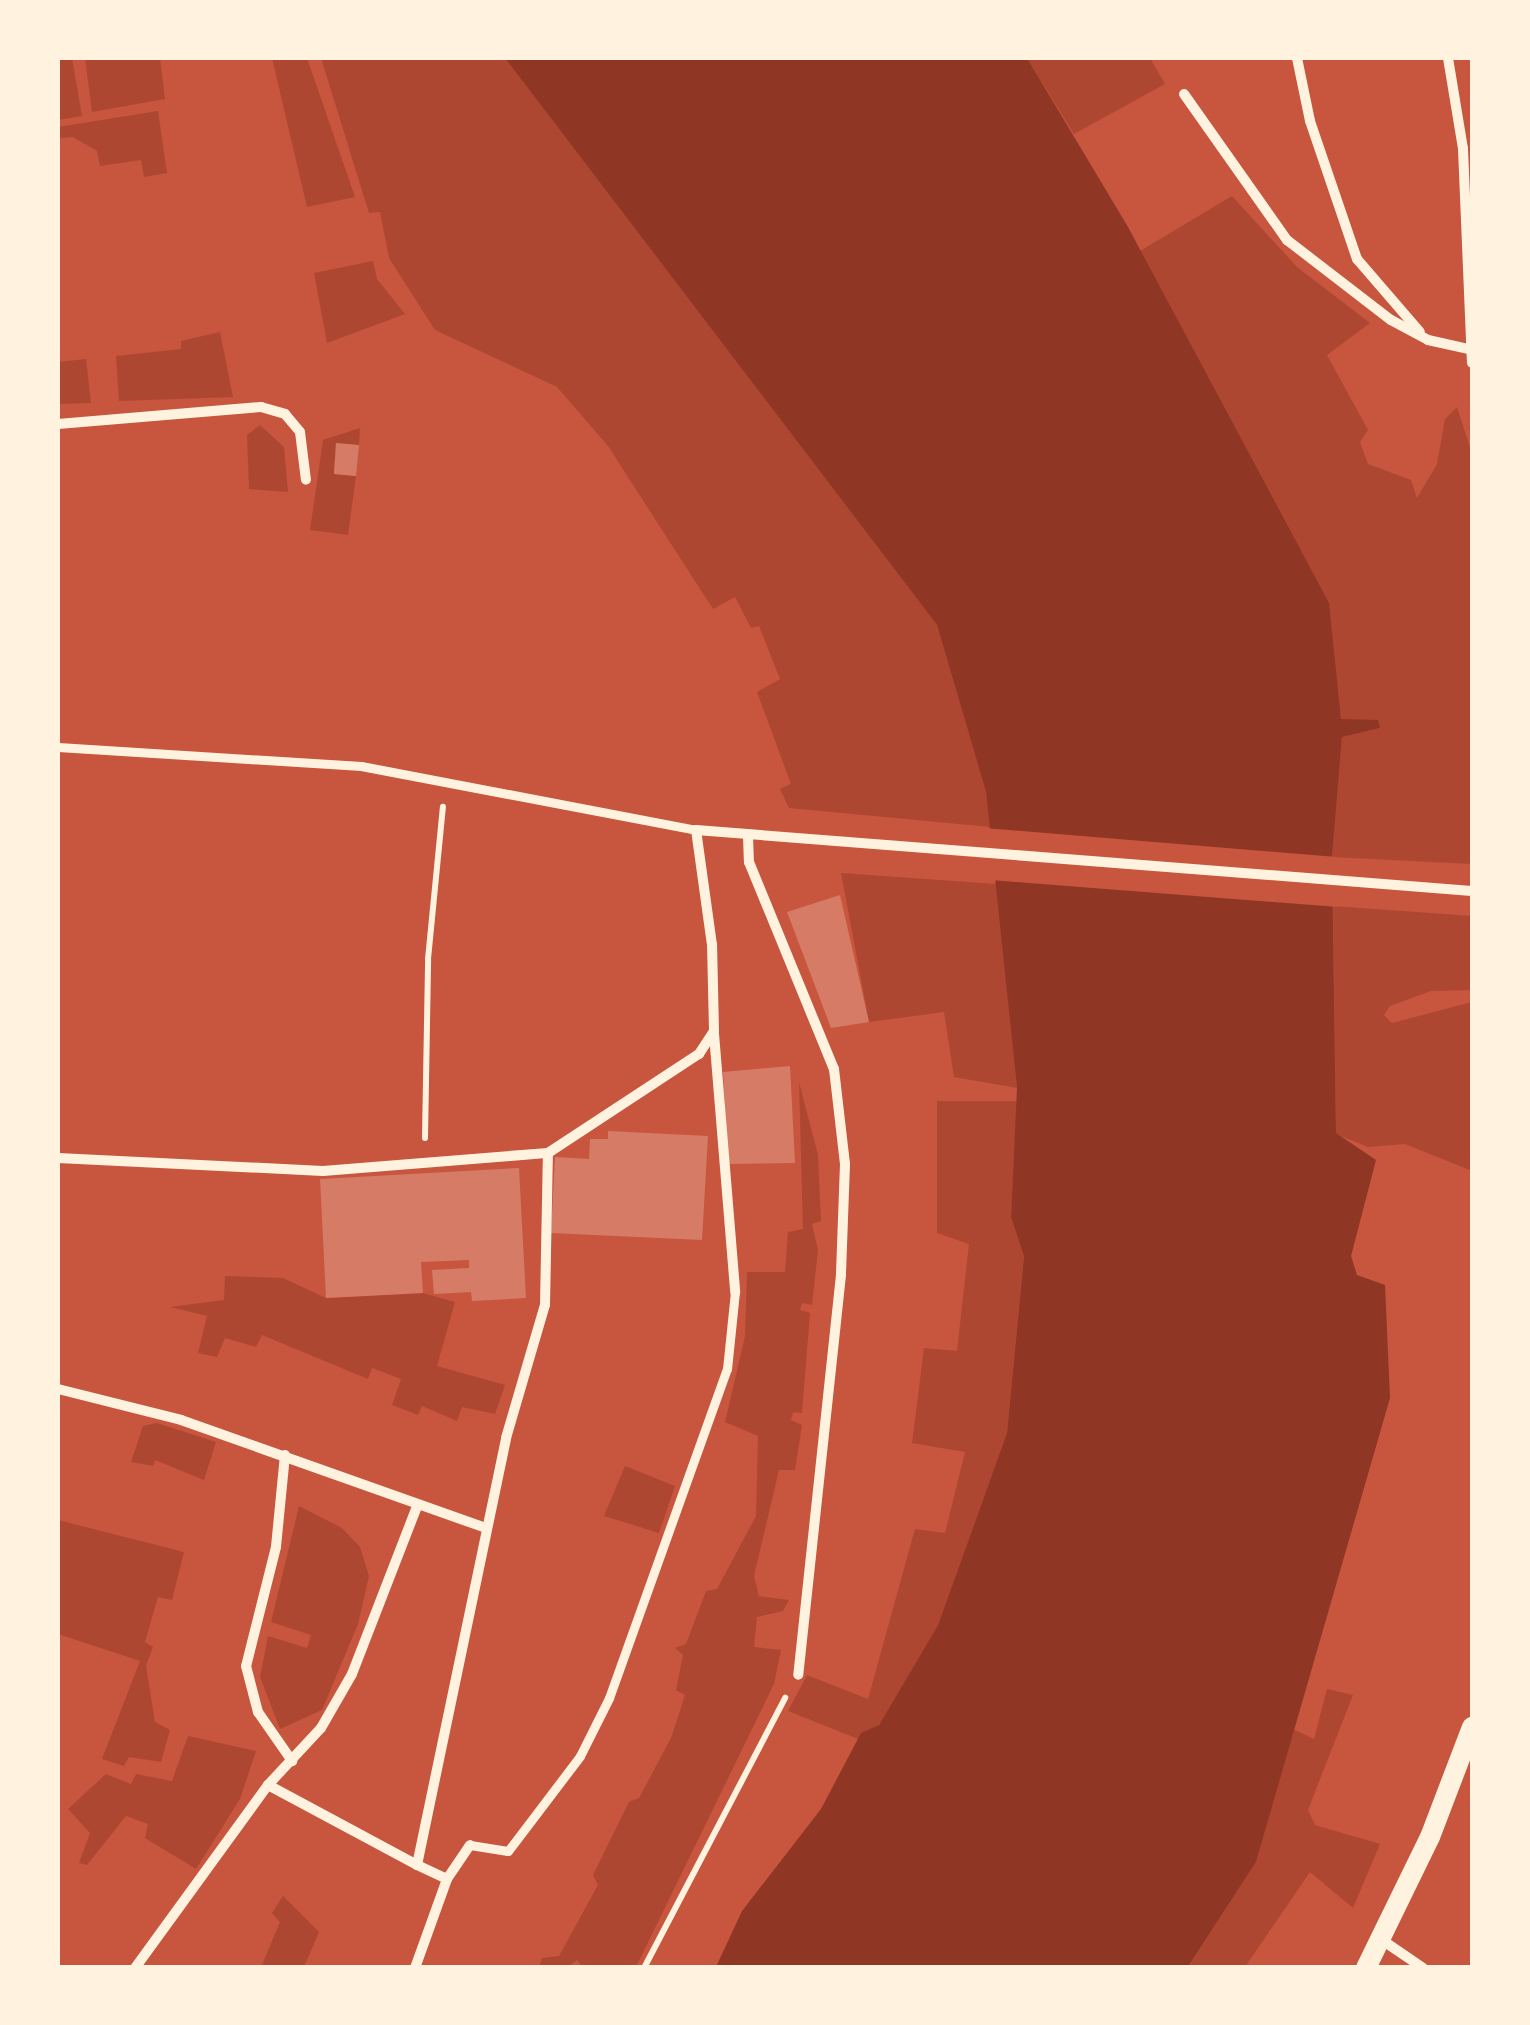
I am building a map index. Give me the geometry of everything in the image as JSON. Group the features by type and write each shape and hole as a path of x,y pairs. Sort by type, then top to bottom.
{"main road":[{"path":"1366,1968 1382,1940 1472,1727"}],"street":[{"path":"1296,58 1326,176 1356,259 1428,340"},
{"path":"1448,58 1462,149 1472,363"},
{"path":"1184,94 1287,240 1364,301 1428,340 1469,349"},
{"path":"58,424 261,407 285,414 300,432 306,480"},
{"path":"58,747 361,766 447,785 748,836 1472,891"},
{"path":"415,1968 448,1879 470,1845 508,1851 580,1756 609,1698 727,1369 736,1326 735,1292 714,1031 712,945 696,830"},
{"path":"748,836 749,862 834,1069 846,1164 841,1275 798,1675"},
{"path":"58,1158 323,1172 548,1153 699,1054 714,1031"},
{"path":"417,1865 481,1581 486,1528 545,1305 548,1153"},
{"path":"58,1389 285,1456 486,1528"},
{"path":"285,1456 276,1547 246,1666 258,1712 292,1761"},
{"path":"136,1968 268,1785 321,1728 352,1674 417,1506"},
{"path":"268,1785 448,1879"},
{"path":"1382,1940 1423,1968"}],"path":[{"path":"420,1164 428,1116 428,959 447,785"},
{"path":"644,1968 798,1675"}],"shaded area":[{"path":"58,58 72,58 82,116 58,120"},
{"path":"85,58 160,58 165,99 92,112"},
{"path":"272,58 307,58 355,197 307,207"},
{"path":"321,58 505,58 937,625 986,792 990,827 789,808 780,789 791,784 757,692 780,679 759,626 751,628 735,597 713,609 608,446 557,387 435,330 389,258 380,212 369,213"},
{"path":"505,58 1027,58 1128,227 1329,603 1341,719 1378,720 1380,728 1342,737 1332,857 1336,1133 1376,1160 1351,1256 1357,1275 1385,1285 1390,1398 1256,1862 1188,1967 716,1967 742,1911 821,1809 861,1733 879,1725 938,1625 1007,1433 1024,1256 1011,1217 1017,1088 986,792 937,625"},
{"path":"1027,58 1150,58 1165,84 1074,134"},
{"path":"158,111 167,173 144,177 141,160 100,166 97,151 73,137 58,138 58,127"},
{"path":"1232,196 1297,267 1370,323 1327,355 1368,430 1360,442 1368,464 1411,480 1417,498 1437,464 1445,419 1457,407 1472,454 1472,864 1332,857 1342,736 1380,728 1341,719 1329,615 1140,251"},
{"path":"373,261 377,279 405,314 327,343 314,273"},
{"path":"220,332 233,397 119,401 116,356 181,349 181,341"},
{"path":"86,359 91,403 58,404 58,362"},
{"path":"260,425 284,447 288,492 249,489 247,435"},
{"path":"360,428 359,445 336,444 334,474 356,476 348,535 310,530 323,440"},
{"path":"841,873 996,884 1017,1088 954,1077 944,1012 869,1022"},
{"path":"1333,906 1472,916 1472,990 1431,991 1390,1006 1384,1015 1392,1023 1472,1002 1472,1171 1405,1144 1368,1147 1336,1134"},
{"path":"799,1082 818,1155 821,1221 812,1224 818,1250 812,1305 802,1303 800,1310 810,1313 802,1413 793,1412 791,1420 802,1425 795,1470 779,1470 754,1576 759,1596 789,1600 783,1611 757,1617 754,1647 781,1650 774,1684 636,1967 583,1967 577,1960 568,1967 539,1967 542,1958 559,1956 598,1885 593,1875 629,1802 639,1798 671,1738 685,1695 676,1690 683,1655 675,1648 686,1644 706,1591 717,1589 756,1516 758,1436 725,1422 745,1336 747,1272 785,1272 788,1232 803,1229"},
{"path":"937,1101 1017,1101 1011,1217 1024,1255 1007,1433 938,1625 879,1725 858,1739 788,1711 807,1675 868,1699 915,1529 945,1533 965,1452 912,1443 924,1348 957,1351 969,1244 937,1233"},
{"path":"225,1276 283,1278 326,1298 423,1293 455,1302 437,1366 505,1385 495,1414 462,1407 457,1421 422,1406 418,1415 392,1405 401,1379 372,1368 368,1379 262,1335 256,1347 225,1338 217,1357 198,1353 207,1316 170,1307 224,1300"},
{"path":"157,1423 216,1442 204,1480 155,1460 153,1466 131,1462 143,1426"},
{"path":"625,1466 675,1486 659,1533 604,1516"},
{"path":"299,1506 342,1528 360,1547 369,1576 358,1624 322,1710 280,1729 260,1677 268,1636 307,1648 311,1635 271,1622"},
{"path":"58,1520 184,1552 172,1600 158,1597 145,1642 153,1647 146,1666 155,1722 170,1730 161,1762 129,1757 124,1766 102,1759 140,1661 58,1634"},
{"path":"1327,1689 1353,1695 1308,1810 1315,1825 1380,1844 1353,1908 1310,1872 1245,1967 1188,1968 1256,1862 1293,1729 1314,1739"},
{"path":"188,1736 256,1751 240,1799 196,1869 145,1838 148,1824 126,1816 87,1865 79,1863 90,1833 68,1809 106,1774 131,1784 136,1774 172,1781"},
{"path":"283,1896 319,1932 304,1967 261,1967 280,1922 272,1913"}],"pier":[{"path":"985,828 1337,857 1338,907 990,880"}],"building":[{"path":"336,443 359,445 356,476 334,474"},
{"path":"840,895 869,1022 831,1028 787,912"},
{"path":"790,1066 795,1163 728,1164 723,1072"},
{"path":"608,1131 708,1136 702,1240 551,1233 555,1157 589,1159 590,1139 608,1139"},
{"path":"519,1168 526,1298 472,1301 471,1292 434,1294 432,1270 469,1268 469,1260 421,1262 423,1293 326,1298 320,1179"}]}
